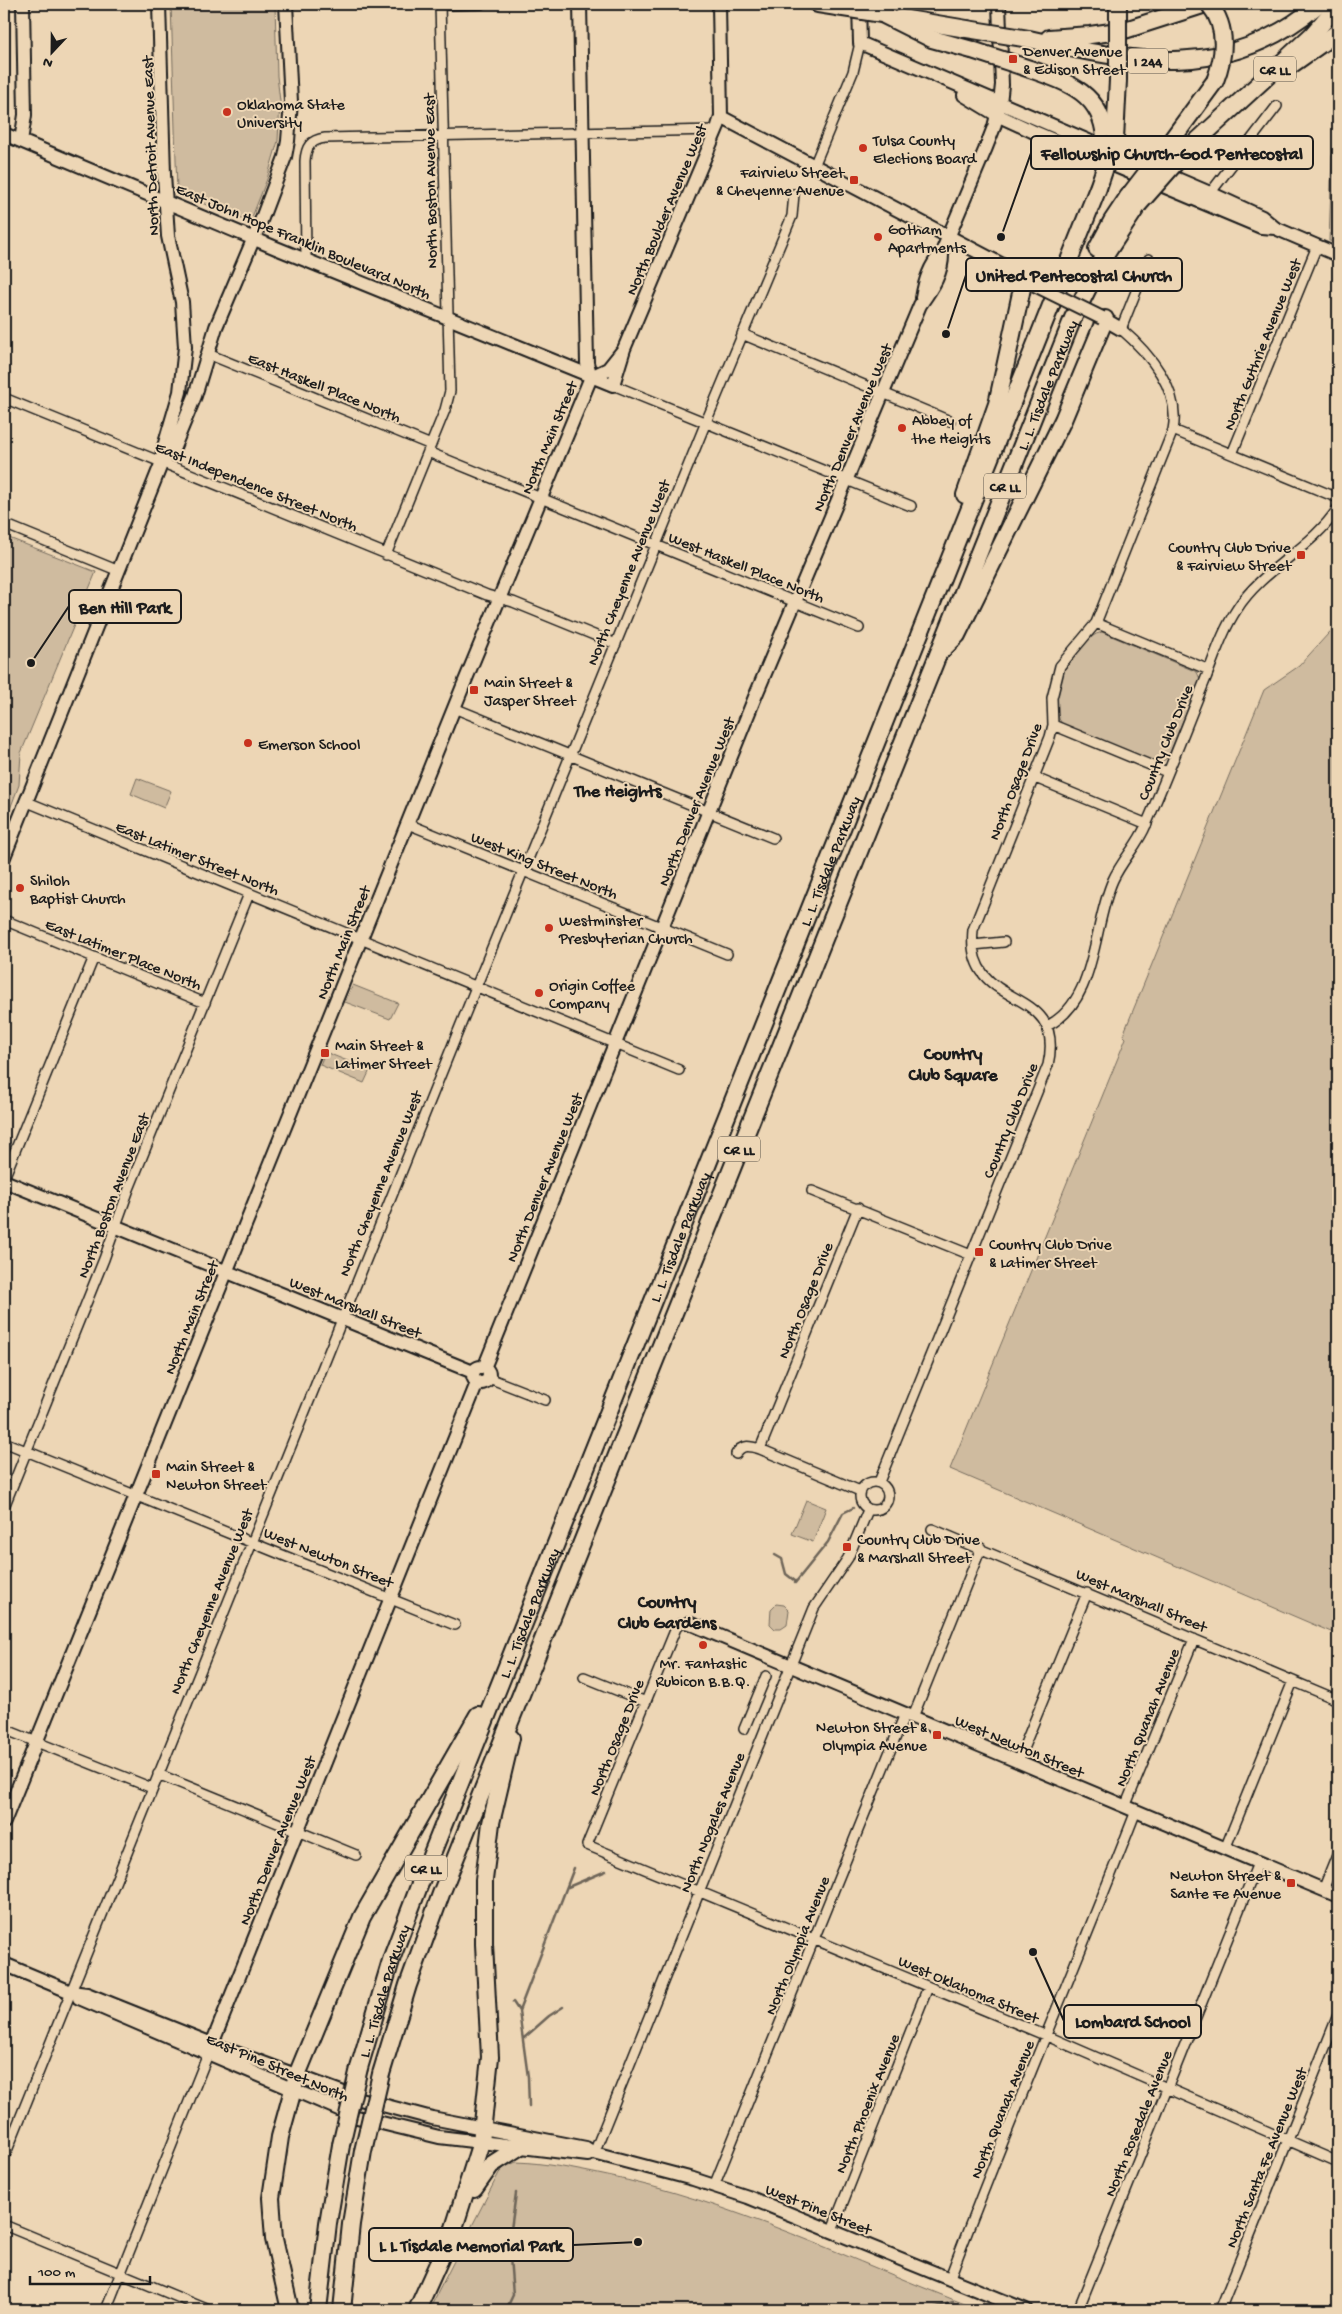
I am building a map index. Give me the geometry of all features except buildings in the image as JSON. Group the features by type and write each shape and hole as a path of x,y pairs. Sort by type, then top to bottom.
{"highway":[{"name":"I 244","path":"818,4 1029,39 1094,54 1138,60 1172,61 1202,58 1237,49 1268,37 1294,22 1319,4"},
{"name":"L. L. Tisdale Parkway","path":"318,2310 328,2223 341,2145 359,2068 392,1957 504,1672 1098,188 1116,139 1118,123 1118,4"},
{"path":"1029,39 1090,35 1125,30 1208,4 1215,13 1223,37 1222,60 1216,81 1168,145 1133,201"},
{"name":"CR LL","path":"1133,201 1312,35 1338,5"},
{"path":"882,14 932,39 1030,69 1075,87 1088,98 1100,115 1105,131 1105,151 1098,188"},
{"path":"1238,102 1338,32"},
{"name":"L. L. Tisdale Parkway","path":"342,2310 351,2224 363,2151 381,2074 399,2010 426,1932 1073,318 1099,244 1133,201"},
{"path":"933,600 975,463 997,404 1030,282"},
{"path":"937,654 957,635 1064,420 1104,318"},
{"path":"290,2310 274,2239 271,2198 276,2161 294,2082 355,1932 371,1900 504,1672"},
{"path":"417,2310 444,2254 463,2205 482,2135 490,2057 484,1944 484,1880 491,1824 521,1691"},
{"path":"463,2205 486,2170 519,2146"}],"street":[{"path":"21,141 25,115 23,4"},
{"name":"North Detroit Avenue East","path":"159,4 168,236 182,302 185,346 180,392 162,450 162,462"},
{"path":"4,857 162,462 172,454 195,396 216,327 280,172 288,141 291,102 286,4"},
{"path":"440,4 481,4"},
{"name":"North Boston Avenue East","path":"386,554 429,449 450,391 440,4"},
{"name":"North Main Street","path":"4,1822 360,939 591,377 587,363 580,4"},
{"name":"North Boulder Avenue West","path":"591,377 608,369 624,349 721,117 719,4"},
{"path":"814,166 851,77 860,43 859,4"},
{"name":"North Denver Avenue West","path":"106,2310 614,1043 795,602 920,305 925,280 945,245 986,150 999,109 1002,85 999,4"},
{"path":"860,43 935,75 999,109 1207,198 1261,227 1275,228 1337,253"},
{"path":"1207,198 1277,106"},
{"path":"721,117 881,202 905,220 945,245 1018,273 1030,282 1104,318 1121,329 1136,344 1167,384 1171,393 1175,414 1173,430 1338,498"},
{"path":"306,260 304,161 307,147 315,140 325,138 716,130"},
{"name":"East John Hope Franklin Boulevard North","path":"4,134 613,385"},
{"name":"North Cheyenne Avenue West","path":"4,2158 250,1542 706,422 792,216 794,194"},
{"name":"North Guthrie Avenue West","path":"1232,454 1317,246"},
{"path":"1121,329 1149,259"},
{"path":"742,334 950,421"},
{"path":"624,349 613,385 911,506"},
{"name":"East Haskell Place North","path":"208,354 540,498"},
{"name":"East Independence Street North","path":"4,398 484,594 499,598 616,644"},
{"name":"North Osage Drive","path":"1047,1026 1030,1005 990,983 982,974 973,956 973,930 976,918 1053,725 1052,698 1060,666 1069,652 1096,623 1173,430"},
{"name":"West Haskell Place North","path":"540,498 859,628"},
{"name":"Country Club Drive","path":"879,1482 1048,1065 1051,1052 1047,1026 1064,1016 1073,1004 1096,949 1102,911 1109,888 1138,844 1230,620 1246,596 1268,574 1320,531 1338,508"},
{"path":"4,524 119,571"},
{"path":"1096,623 1209,670"},
{"path":"454,708 773,838"},
{"path":"1053,725 1168,772"},
{"path":"1033,777 1147,824"},
{"name":"East Latimer Street North","path":"25,801 679,1070"},
{"name":"West King Street North","path":"408,824 727,954"},
{"name":"North Boston Avenue East","path":"4,1508 104,1260 129,1188 249,894"},
{"name":"East Latimer Place North","path":"4,920 205,1003"},
{"path":"973,945 1004,942"},
{"path":"4,1179 94,957"},
{"name":"West Marshall Street","path":"4,1179 226,1272 545,1400"},
{"path":"812,1191 971,1255"},
{"name":"North Osage Drive","path":"760,1449 858,1208"},
{"name":"West Newton Street","path":"4,1442 390,1598 454,1626"},
{"path":"736,1454 739,1449 745,1446 760,1449 860,1491"},
{"path":"871,1482 879,1482 887,1490 888,1501 882,1509 868,1510 860,1502 860,1491 871,1482"},
{"name":"North Nogales Avenue","path":"594,2153 814,1608 848,1558 868,1510"},
{"name":"West Marshall Street","path":"932,1529 982,1548 1338,1700"},
{"name":"North Olympia Avenue","path":"714,2186 815,1939 982,1548"},
{"path":"1018,1762 1087,1593"},
{"name":"North Osage Drive","path":"588,1844 676,1628 682,1623 689,1623"},
{"name":"West Newton Street","path":"689,1623 1338,1896"},
{"name":"North Quanah Avenue","path":"949,2280 987,2181 1047,2036 1194,1639"},
{"path":"744,1729 766,1676"},
{"path":"584,1677 646,1702"},
{"path":"1225,1849 1293,1681"},
{"path":"4,1729 152,1788"},
{"path":"158,1774 356,1855"},
{"name":"West Oklahoma Street","path":"588,1844 1047,2036 1338,2162"},
{"path":"1323,1890 1338,1853"},
{"name":"North Rosedale Avenue","path":"1078,2310 1258,1863"},
{"name":"East Pine Street North","path":"4,1964 71,1992 87,1994 210,2049 294,2082 482,2135"},
{"name":"North Phoenix Avenue","path":"832,2230 928,1987"},
{"name":"North Santa Fe Avenue West","path":"1220,2310 1338,2016"},
{"name":"East Pine Street North","path":"294,2082 338,2109 375,2122 424,2134 482,2135"},
{"name":"West Pine Street","path":"482,2135 519,2146 584,2155 594,2153"},
{"name":"West Pine Street","path":"482,2135 586,2148 594,2153 714,2186 832,2230 949,2280 1026,2310"},
{"path":"4,2225 209,2310"}],"shaded area":[{"name":"Oklahoma State University","path":"171,4 275,4 277,76 280,101 278,141 267,179 252,217 247,221 179,194 177,191"},
{"path":"1338,146 1338,242 1329,241 1332,156"},
{"path":"4,536 96,572 21,753 19,785 4,825"},
{"path":"1338,623 1338,1635 950,1469 1126,1038 1123,1035 1264,690 1299,666"},
{"path":"1102,632 1197,672 1200,679 1168,757 1160,764 1062,724 1057,713 1059,685 1064,671 1081,646 1091,637"},
{"path":"137,778 171,791 164,808 131,794"},
{"path":"353,985 398,1003 390,1019 345,1002"},
{"path":"325,1052 370,1070 364,1083 320,1065"},
{"path":"806,1500 826,1508 813,1542 792,1534"},
{"path":"776,1604 784,1605 789,1610 787,1625 781,1629 775,1629 770,1624 771,1609"},
{"path":"516,2162 549,2165 592,2173 651,2186 699,2200 792,2234 975,2308 974,2310 429,2310 499,2173 505,2167"}],"waterway":[{"path":"795,1583 828,1542 843,1513 853,1508"},
{"path":"775,1555 782,1559 786,1574 795,1581"},
{"path":"529,2106 528,2077 519,2011 574,1868"},
{"path":"568,1887 606,1871"},
{"path":"513,2002 519,2011"},
{"path":"524,2038 549,2016 563,2007"},
{"path":"506,2310 513,2295 509,2244 516,2193"},
{"path":"928,2310 953,2302"}],"place":[{"name":"Denver Avenue & Edison Street","path":"1013,59"},
{"name":"Oklahoma State University","path":"227,112"},
{"name":"Tulsa County Elections Board","path":"863,148"},
{"name":"Fairview Street & Cheyenne Avenue","path":"854,180"},
{"name":"Gotham Apartments","path":"878,237"},
{"name":"Fellowship Church-God Pentecostal","path":"1001,237"},
{"name":"United Pentecostal Church","path":"946,334"},
{"name":"Abbey of the Heights","path":"902,428"},
{"name":"Country Club Drive & Fairview Street","path":"1301,555"},
{"name":"Ben Hill Park","path":"31,663"},
{"name":"Main Street & Jasper Street","path":"474,690"},
{"name":"Emerson School","path":"248,743"},
{"name":"Shiloh Baptist Church","path":"20,888"},
{"name":"Westminster Presbyterian Church","path":"549,928"},
{"name":"Origin Coffee Company","path":"539,993"},
{"name":"Main Street & Latimer Street","path":"325,1053"},
{"name":"Country Club Drive & Latimer Street","path":"979,1252"},
{"name":"Main Street & Newton Street","path":"156,1474"},
{"name":"Country Club Drive & Marshall Street","path":"847,1547"},
{"name":"Mr. Fantastic Rubicon B.B.Q.","path":"703,1645"},
{"name":"Newton Street & Olympia Avenue","path":"937,1735"},
{"name":"Newton Street & Sante Fe Avenue","path":"1291,1883"},
{"name":"Lombard School","path":"1033,1952"},
{"name":"L L Tisdale Memorial Park","path":"638,2242"}],"district":[{"name":"The Heights","path":"618,790"},
{"name":"Country Club Square","path":"953,1063"},
{"name":"Country Club Gardens","path":"667,1611"}]}
